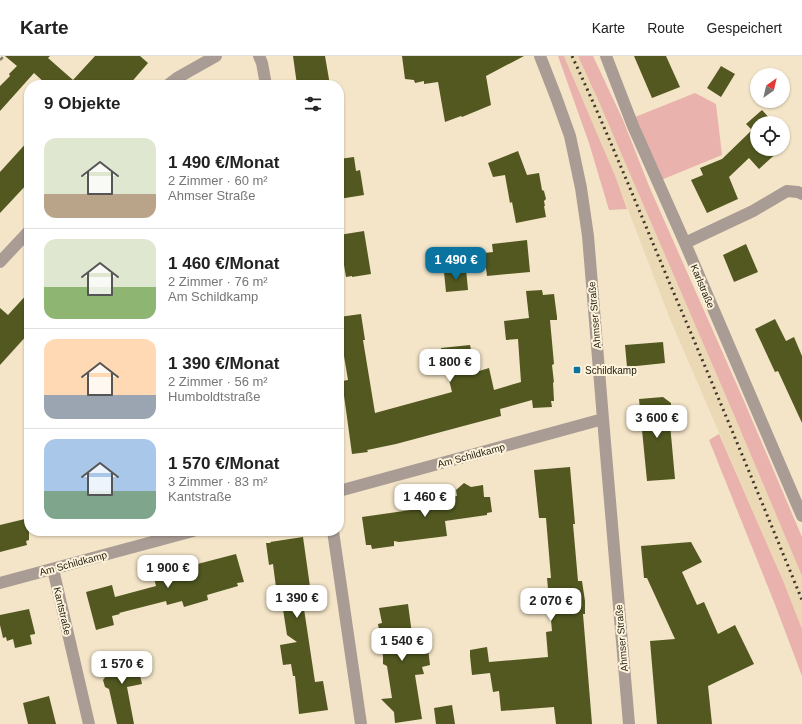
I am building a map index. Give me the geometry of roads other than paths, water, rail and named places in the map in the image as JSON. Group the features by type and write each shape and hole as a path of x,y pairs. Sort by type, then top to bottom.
{"street":[{"path":"174,80 216,56"},
{"path":"259,56 265,80"},
{"name":"Ahmser Straße","path":"540,56 570,136 581,188 588,236 629,724"},
{"name":"Karlstraße","path":"606,56 632,126 685,243 802,516"},
{"path":"685,243 753,211 787,192 798,192 802,194"},
{"path":"0,262 24,236"},
{"name":"Am Schildkamp","path":"344,490 603,419"},
{"name":"Am Schildkamp","path":"0,583 175,536"},
{"path":"334,536 361,724"},
{"name":"Kantstraße","path":"53,569 89,724"}],"railway":[{"path":"572,56 598,113 802,600"}],"place":[{"name":"Schildkamp","path":"577,370"}]}
